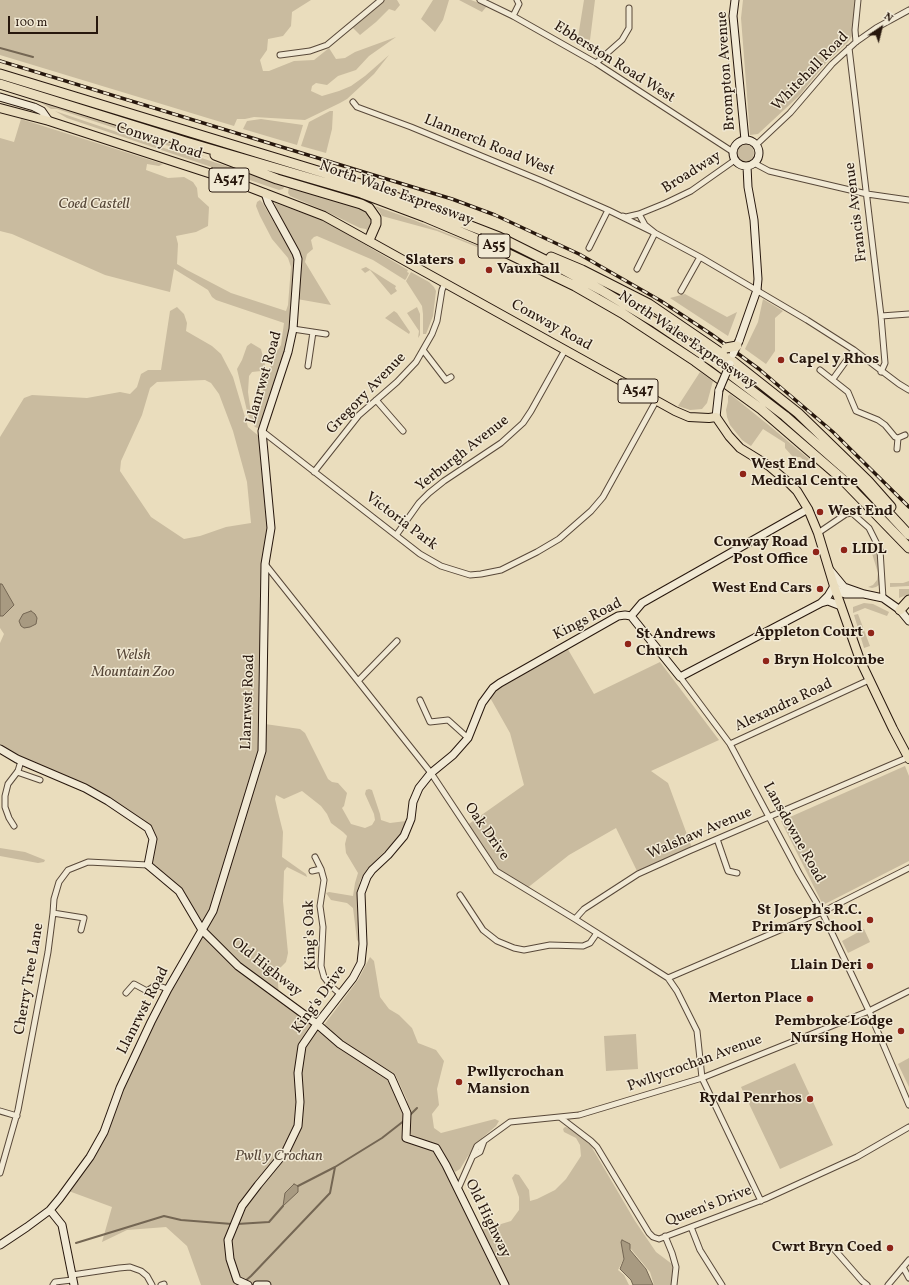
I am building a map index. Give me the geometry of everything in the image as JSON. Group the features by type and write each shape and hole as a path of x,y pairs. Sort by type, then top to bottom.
{"highway":[{"name":"North Wales Expressway","path":"0,74 367,186 499,237 551,263 601,290 656,323 714,362 791,421 860,482 909,535"},
{"name":"North Wales Expressway","path":"0,84 186,142 361,193 418,214 484,242 575,286 622,313 695,361 761,409 841,478 909,548"},
{"path":"186,142 232,162 277,179 361,204 369,208 376,218 376,224 368,240"},
{"path":"499,237 588,273 649,304 708,343 733,352 868,480 909,528"},
{"path":"900,610 909,600"}],"main road":[{"name":"Brompton Avenue","path":"735,0 733,16 745,140"},
{"path":"0,97 34,107 42,111 49,121"},
{"name":"Conway Road","path":"0,108 49,121 190,167 266,193 324,216 674,411 689,416 709,418 716,417"},
{"path":"745,140 752,141 756,145 759,155 754,163 747,166 739,165 734,160 732,152 737,143 745,140"},
{"path":"747,166 748,187 756,244 758,279 756,290 719,390 716,417 729,436 740,448 769,466 789,483 803,500 818,533 834,586 869,680 909,758"},
{"name":"Llanrwst Road","path":"0,1246 50,1210 82,1168 101,1138 127,1074 168,989 213,911 262,751 265,564 271,528 262,431 288,352 293,328 297,256 268,202 266,193"},
{"name":"Kings Road","path":"431,773 453,755 468,738 482,703 490,691 500,683 618,616 631,616 642,603 808,509"},
{"path":"829,569 844,587 864,594 883,598 900,610 909,621"},
{"path":"834,586 839,592 845,594 864,594"},
{"path":"821,603 828,596 834,586"},
{"path":"680,677 821,603 828,601 841,606"},
{"name":"Lansdowne Road","path":"631,616 680,677"},
{"path":"0,749 9,755 85,788 108,801 148,828 153,839 148,865"},
{"name":"King's Drive","path":"242,1283 230,1259 228,1240 242,1206 286,1151 298,1126 300,1102 298,1073 302,1046 357,971 362,958 363,944 360,893 372,870 388,855 404,836 411,819 415,795 423,781 431,773"},
{"name":"Old Highway","path":"148,865 179,891 202,930 238,966 317,1024 340,1044 391,1077 407,1113 406,1138 436,1148 506,1285"},
{"path":"50,1210 62,1225 73,1280"},
{"path":"257,1285 267,1285"}],"street":[{"path":"280,55 310,51 327,45 381,0"},
{"name":"Ebberston Road West","path":"480,0 513,16 596,63 732,152"},
{"path":"513,16 519,4 517,0"},
{"path":"856,42 855,30 858,0"},
{"path":"596,63 622,40 629,28 629,8"},
{"name":"Whitehall Road","path":"756,145 790,113 832,64 849,48 876,28 909,10"},
{"name":"Francis Avenue","path":"849,48 881,316 885,363 881,372"},
{"name":"Llannerch Road West","path":"353,102 357,107 424,132 542,181 617,214 655,233 700,257 807,320 854,350 881,372 909,390"},
{"name":"Broadway","path":"639,214 691,191 734,160"},
{"path":"754,163 769,171 867,194 909,200"},
{"path":"589,248 608,210"},
{"name":"Llannerch Road West","path":"617,214 626,217 639,214 645,225 655,233"},
{"path":"637,269 655,233"},
{"path":"681,291 700,257"},
{"name":"Gregory Avenue","path":"314,472 354,420 408,371 424,350 437,321 442,290 445,283"},
{"path":"881,316 909,314"},
{"path":"293,328 326,334"},
{"path":"308,366 313,332"},
{"path":"424,350 446,380 451,377"},
{"name":"Yerburgh Avenue","path":"397,534 419,503 429,493 444,481 501,443 522,423 532,411 565,350"},
{"path":"833,379 854,350"},
{"path":"820,370 848,392 856,411 878,420 898,438"},
{"path":"376,400 403,431"},
{"name":"Victoria Park","path":"262,431 397,534 420,554 441,566 470,575 501,570 519,561 559,539 591,511 603,496 656,401"},
{"path":"898,438 905,435"},
{"path":"897,449 898,438"},
{"path":"818,533 846,514 852,513 870,528 880,550 883,598"},
{"name":"Oak Drive","path":"265,564 431,773 496,871 668,978 677,991 697,1031 702,1078 761,1201"},
{"path":"358,681 397,641"},
{"name":"Lansdowne Road","path":"680,677 730,744 799,873 822,912 869,1010 909,1105"},
{"name":"Alexandra Road","path":"730,744 869,680"},
{"path":"420,700 430,722 448,720 468,738"},
{"name":"Walshaw Avenue","path":"575,919 584,909 638,874 909,758"},
{"path":"14,826 5,807 5,796 8,784 17,772 21,760"},
{"path":"17,772 40,780"},
{"path":"717,840 728,871 737,873"},
{"name":"King's Oak","path":"315,857 321,869 324,884 320,906 323,927 321,966 324,977 340,994"},
{"name":"Cherry Tree Lane","path":"0,1173 17,1116 48,952 54,913 54,899 59,882 68,870 88,862 148,865"},
{"path":"668,978 822,912 909,868"},
{"path":"312,871 321,869"},
{"path":"460,895 483,930 497,941 514,948 524,950 550,945 583,946 590,943 597,933"},
{"path":"54,913 84,918 81,930"},
{"path":"126,994 134,984 148,991 156,985 168,989"},
{"name":"Pwllycrochan Avenue","path":"458,1189 472,1157 480,1152 485,1140 510,1122 579,1115 702,1078 869,1010 909,991"},
{"path":"0,1111 17,1116"},
{"name":"Queen's Drive","path":"561,1118 597,1147 649,1233 653,1237 659,1239 761,1201 858,1157 909,1127"},
{"path":"691,1227 700,1250 722,1285"},
{"path":"665,1236 676,1267 674,1285"},
{"path":"834,1249 867,1285"},
{"path":"888,1285 909,1260"},
{"path":"903,1267 909,1278"},
{"path":"53,1285 55,1282 73,1280 119,1268 130,1268 141,1271 147,1276 152,1285"}],"green space":[{"path":"0,0 311,0 292,12 291,26 283,36 268,39 267,50 260,60 263,71 269,71 294,61 314,60 329,48 336,59 345,58 355,52 396,37 369,56 356,70 338,76 327,85 316,83 312,86 311,91 322,96 339,91 351,86 365,76 389,55 374,74 347,99 340,103 305,120 254,117 237,119 234,126 0,55"},
{"path":"384,0 397,0 400,5 395,11 389,9 360,35 352,27"},
{"path":"433,0 449,0 443,20 435,32 421,19"},
{"path":"459,0 471,0 487,6 482,12"},
{"path":"584,0 595,0 590,40 578,37"},
{"path":"743,0 855,0 852,36 848,42 826,63 799,96 758,134 750,135 741,18"},
{"path":"40,102 111,123 213,159 57,109 51,109"},
{"path":"55,111 173,151 189,154 285,185 283,189 279,190 67,118"},
{"path":"330,111 333,111 332,129 326,153 301,146 309,122"},
{"name":"Coed Castell","path":"21,119 163,164 159,166 147,164 146,170 168,178 184,177 193,182 197,188 198,197 209,207 208,226 196,232 176,236 178,244 177,264 231,293 286,311 288,305 291,267 288,258 272,239 260,216 256,206 257,202 260,200 262,202 293,255 295,262 287,345 260,429 255,427 248,415 237,369 247,346 251,343 261,349 265,365 261,371 252,372 249,376 248,392 250,407 252,412 255,413 260,408 259,400 270,371 272,354 278,350 281,345 284,323 216,300 212,297 208,290 174,269 170,292 105,275 12,234 0,231 0,138 14,142"},
{"path":"261,119 303,125 297,145 243,129 247,121"},
{"path":"741,144 749,144 754,149 752,160 749,162 741,162 736,157 736,149"},
{"path":"289,187 365,209 373,220 369,230 367,231 366,229 360,228 290,196 288,193"},
{"path":"275,203 322,220 340,230 408,270 407,272 409,273 406,279 405,280 373,260 317,236 311,240 313,249 307,254 305,262 331,305 297,299 300,253"},
{"path":"375,206 478,246 477,247 437,231 382,216"},
{"path":"366,267 396,286 395,288 397,291 391,295 370,270 365,273 361,269"},
{"path":"411,272 429,282 436,291 433,316 426,334 423,334 422,306 406,281"},
{"path":"685,294 727,317 737,312 728,336 670,298"},
{"path":"763,299 783,311 775,318 775,351 766,364 745,349 758,322"},
{"path":"177,307 184,314 187,323 186,331 212,346 221,354 233,377 248,427 260,437 268,525 265,564 265,724 300,729 305,733 328,779 332,782 338,783 347,793 344,806 342,808 351,824 365,828 372,825 375,820 374,814 365,794 366,790 369,789 372,790 381,820 390,823 406,821 401,835 367,869 360,881 357,894 359,942 357,940 353,908 347,903 331,900 326,893 329,892 353,896 358,873 346,853 345,844 347,836 331,823 321,806 302,791 284,799 276,795 275,799 283,832 282,857 306,874 307,877 287,867 284,871 283,901 288,953 286,962 277,971 279,996 391,1077 407,1113 406,1138 436,1148 478,1231 511,1221 519,1210 519,1197 512,1178 515,1174 519,1175 529,1190 530,1201 555,1190 566,1179 581,1156 580,1145 576,1138 564,1132 563,1129 565,1127 569,1128 591,1146 635,1221 656,1252 676,1267 674,1285 654,1285 650,1272 625,1242 625,1256 618,1270 624,1275 629,1285 201,1285 187,1246 166,1227 127,1230 102,1242 112,1207 66,1190 90,1157 120,1088 202,930 179,891 148,865 153,839 148,828 117,804 0,748 0,643 4,634 0,628 0,437 24,398 32,395 87,398 120,392 130,394 137,387 141,374 148,370 161,370 170,311","holes":["205,380 211,383 219,394 233,431 247,482 251,523 226,527 200,536 184,539 151,517 120,471 121,461 142,415 150,388 157,382"]},
{"path":"417,307 420,314 420,335 418,338 419,331 407,313"},
{"path":"394,311 410,332 409,334 385,318"},
{"path":"700,372 713,381 707,403 702,409 690,410 678,406"},
{"path":"730,394 809,459 806,462 800,457 793,457 785,448 785,443 763,429 751,446 742,440 730,425 727,417 726,410 728,396"},
{"path":"870,547 876,549 880,581 879,585 872,588 868,587 873,585 877,580 878,573"},
{"path":"909,581 909,586 890,587 890,583 903,583"},
{"path":"899,589 909,589 909,594 899,598"},
{"path":"864,603 873,604 889,612 887,616 865,608 853,613 853,607"},
{"path":"858,614 870,646 864,648 854,615"},
{"path":"566,646 594,694 660,662 719,740 651,771 668,783 692,848 637,871 616,828 569,855 526,889 496,871 466,826 524,785 510,733 488,694"},
{"path":"905,766 909,776 909,861 823,905 781,821"},
{"path":"0,848 25,852 45,860 44,862 38,863 0,856"},
{"path":"864,929 870,942 848,953 842,941"},
{"path":"370,957 374,961 380,997 389,1009 399,1015 412,1028 418,1043 436,1050 444,1061 437,1089 439,1105 432,1114 434,1128 441,1133 495,1119 499,1121 496,1126 476,1143 460,1169 455,1172 437,1146 411,1135 407,1100 395,1074 343,1042 324,1025 358,980"},
{"path":"636,1034 638,1069 606,1071 604,1036"},
{"path":"909,1058 909,1087 898,1064"},
{"path":"795,1063 833,1145 780,1169 741,1087"}],"shaded area":[{"path":"0,584 2,584 14,605 3,616 0,616"},
{"path":"31,611 37,618 36,624 24,628 21,626 19,621 23,614"},
{"path":"294,1184 298,1186 298,1192 283,1206 285,1193"},
{"path":"622,1240 630,1244 630,1250 646,1269 653,1285 633,1285 631,1280 620,1269 624,1259 621,1242"}],"waterway":[{"path":"0,48 33,57"},
{"path":"410,1115 417,1108"},
{"path":"298,1186 335,1167 382,1138 405,1120"},
{"path":"244,1282 330,1193 335,1167"},
{"path":"237,1224 269,1222 283,1206"},
{"path":"76,1243 164,1216 181,1220 232,1224"}],"railway":[{"path":"0,61 452,199 495,215 579,254 661,301 711,334 759,369 833,432 909,507"}],"place":[{"name":"Slaters","path":"462,261"},
{"name":"Vauxhall","path":"489,270"},
{"name":"Capel y Rhos","path":"781,360"},
{"name":"West End Medical Centre","path":"743,474"},
{"name":"West End","path":"820,512"},
{"name":"LIDL","path":"844,550"},
{"name":"Conway Road Post Office","path":"816,552"},
{"name":"West End Cars","path":"820,589"},
{"name":"Appleton Court","path":"871,633"},
{"name":"St Andrews Church","path":"628,644"},
{"name":"Bryn Holcombe","path":"766,661"},
{"name":"St Joseph's R.C. Primary School","path":"870,920"},
{"name":"Llain Deri","path":"870,966"},
{"name":"Merton Place","path":"810,999"},
{"name":"Pembroke Lodge Nursing Home","path":"901,1031"},
{"name":"Pwllycrochan Mansion","path":"459,1082"},
{"name":"Rydal Penrhos","path":"810,1099"},
{"name":"Cwrt Bryn Coed","path":"890,1248"}],"park label":[{"name":"Welsh Mountain Zoo","path":"133,664"},
{"name":"Pwll y Crochan","path":"279,1157"}]}
